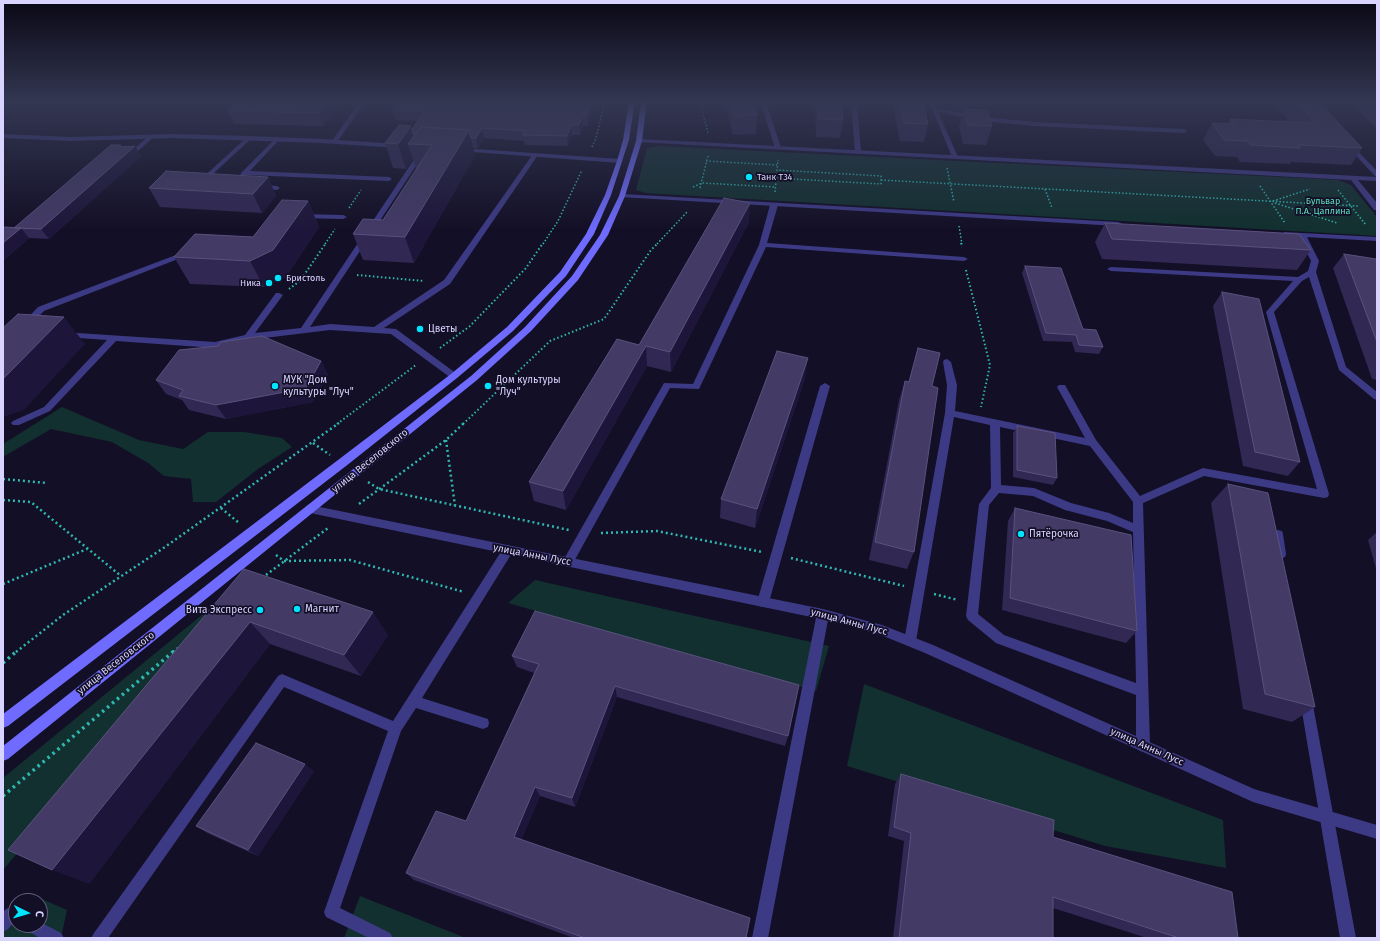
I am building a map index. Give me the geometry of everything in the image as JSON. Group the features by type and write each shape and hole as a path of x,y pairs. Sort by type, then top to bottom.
{"main road":[{"name":"улица Веселовского","path":"3,722 342,463 454,376 510,329 562,274 590,234 608,195 625,145"},
{"name":"улица Веселовского","path":"3,754 474,378 528,329 575,278 604,236 622,196 638,145"},
{"path":"608,195 622,196"},
{"name":"улица Анны Лусс","path":"295,499 310,509"}],"street":[{"path":"130,155 142,145"},
{"path":"212,184 199,184 241,145"},
{"path":"236,181 271,145"},
{"path":"389,145 410,146"},
{"path":"710,145 1377,179"},
{"path":"857,145 858,152"},
{"path":"950,145 955,157"},
{"path":"1350,145 1377,175"},
{"path":"304,330 425,148 418,147"},
{"path":"457,150 620,161"},
{"path":"375,330 447,282 535,155"},
{"path":"244,173 389,179"},
{"path":"1353,178 1377,208"},
{"path":"255,186 277,188"},
{"path":"622,196 1128,225"},
{"path":"568,562 667,386 696,387 763,246 774,205"},
{"path":"297,216 343,217"},
{"path":"1278,233 1377,239"},
{"path":"1297,235 1315,261 1312,272 1342,368 1377,397"},
{"path":"763,246 964,259"},
{"path":"27,331 19,330 41,309 193,252"},
{"path":"1111,269 1299,279"},
{"path":"1138,501 1203,472 1324,494 1270,312 1299,279 1312,272"},
{"path":"248,337 279,295"},
{"path":"59,334 215,346 248,337 330,327 393,331 454,376"},
{"path":"16,423 47,409 114,338"},
{"path":"910,641 950,413 952,385 947,362"},
{"path":"763,602 825,386"},
{"path":"1062,387 1093,443 1138,501 1143,745"},
{"path":"950,413 1093,443"},
{"path":"996,422 996,489 984,504 972,604 972,616 1000,639 1142,691"},
{"path":"996,489 1034,492 1069,507 1109,517 1138,530"},
{"name":"улица Анны Лусс","path":"310,509 343,517 824,614 882,630 910,641 1253,795 1377,832"},
{"path":"1278,534 1283,565"},
{"path":"385,938 331,912 396,728 508,550"},
{"path":"760,938 824,614"},
{"path":"99,938 282,680 396,728"},
{"path":"1305,691 1348,938"},
{"path":"413,701 483,723"},
{"path":"46,933 56,938"}],"path":[{"path":"3,663 63,615 221,508 313,443 470,326 526,268 558,221 593,145"},
{"path":"256,583 446,440 550,341 604,319 652,250 697,201 710,145"},
{"path":"774,205 778,148"},
{"path":"965,158 947,168 964,259 990,365 979,419"},
{"path":"706,161 777,165"},
{"path":"776,178 882,184 881,176 777,170"},
{"path":"1251,172 1297,235"},
{"path":"1326,176 1369,229"},
{"path":"279,295 300,282 369,178"},
{"path":"881,180 1377,208"},
{"path":"702,182 776,187"},
{"path":"1271,201 1331,182"},
{"path":"1045,189 1057,221"},
{"path":"1271,201 1337,223"},
{"path":"341,274 447,282"},
{"path":"446,440 455,506"},
{"path":"313,443 342,463"},
{"path":"356,473 379,489 455,506 584,533 657,531 777,555 972,604"},
{"path":"3,479 47,483"},
{"path":"3,500 31,502 121,576"},
{"path":"221,508 250,533"},
{"path":"265,545 284,562 350,560 479,596"},
{"path":"3,584 87,549"},
{"path":"3,796 179,648"}],"green space":[{"name":"Бульвар П.А. Цаплина","path":"659,146 1338,180 1351,185 1377,217 1377,236 646,193 636,190 647,148"},
{"path":"62,407 139,440 183,449 208,432 244,432 282,438 292,447 258,469 216,502 193,502 191,479 164,476 148,463 112,442 51,429 3,457 3,444"},
{"path":"535,580 829,646 816,691 508,603"},
{"path":"214,605 223,611 3,870 3,778"},
{"path":"864,684 1223,820 1226,868 1105,846 847,766"},
{"path":"360,896 466,938 344,938"},
{"path":"48,902 67,910 61,938 3,938 3,924 8,918 8,933 48,933"}],"building":[{"path":"111,145 120,145 122,147 135,146 41,229 14,228"},
{"path":"430,145 460,145 405,237 353,234 363,219 383,220 432,145"},
{"path":"1250,145 1359,145 1362,148 1298,145 1300,148"},
{"path":"166,171 268,177 253,194 149,188"},
{"path":"724,198 750,203 670,352 646,346 563,491 529,482 617,339 639,345"},
{"path":"282,200 308,201 273,250 250,261 174,257 195,234 253,237"},
{"path":"1105,223 1299,234 1311,250 1112,239"},
{"path":"3,227 21,228 3,243"},
{"path":"1344,254 1376,259 1377,261 1377,342"},
{"path":"1025,266 1061,268 1083,329 1096,330 1103,347 1079,345 1076,335 1046,333"},
{"path":"1222,292 1259,299 1300,462 1255,452"},
{"path":"18,314 64,317 3,379 3,328"},
{"path":"262,336 321,361 306,388 216,405 179,396 183,390 156,380 179,350 218,346 221,342"},
{"path":"918,348 940,353 932,386 938,388 914,552 875,542 905,381 909,382"},
{"path":"777,351 808,358 757,509 721,499"},
{"path":"1017,426 1055,433 1057,478 1017,470"},
{"path":"1228,484 1268,493 1315,707 1265,694"},
{"path":"1015,508 1131,535 1137,631 1010,598"},
{"path":"244,569 373,612 344,655 250,622 52,870 8,850"},
{"path":"535,611 799,685 788,736 615,686 572,798 535,787 514,837 750,918 746,938 585,938 406,873 436,811 466,821 539,664 512,656"},
{"path":"256,743 305,764 248,850 196,826"},
{"path":"901,774 1054,820 1053,837 1232,892 1238,938 1179,938 1053,897 1053,938 899,938 911,833 894,827"}],"place":[{"name":"Танк T34","path":"749,177"},
{"name":"Бристоль","path":"278,278"},
{"name":"Ника","path":"269,283"},
{"name":"Цветы","path":"420,329"},
{"name":"МУК \"Дом культуры \"Луч\"","path":"275,386"},
{"name":"Дом культуры \"Луч\"","path":"488,386"},
{"name":"Пятёрочка","path":"1021,534"},
{"name":"Магнит","path":"297,609"},
{"name":"Вита Экспресс","path":"260,610"}]}
